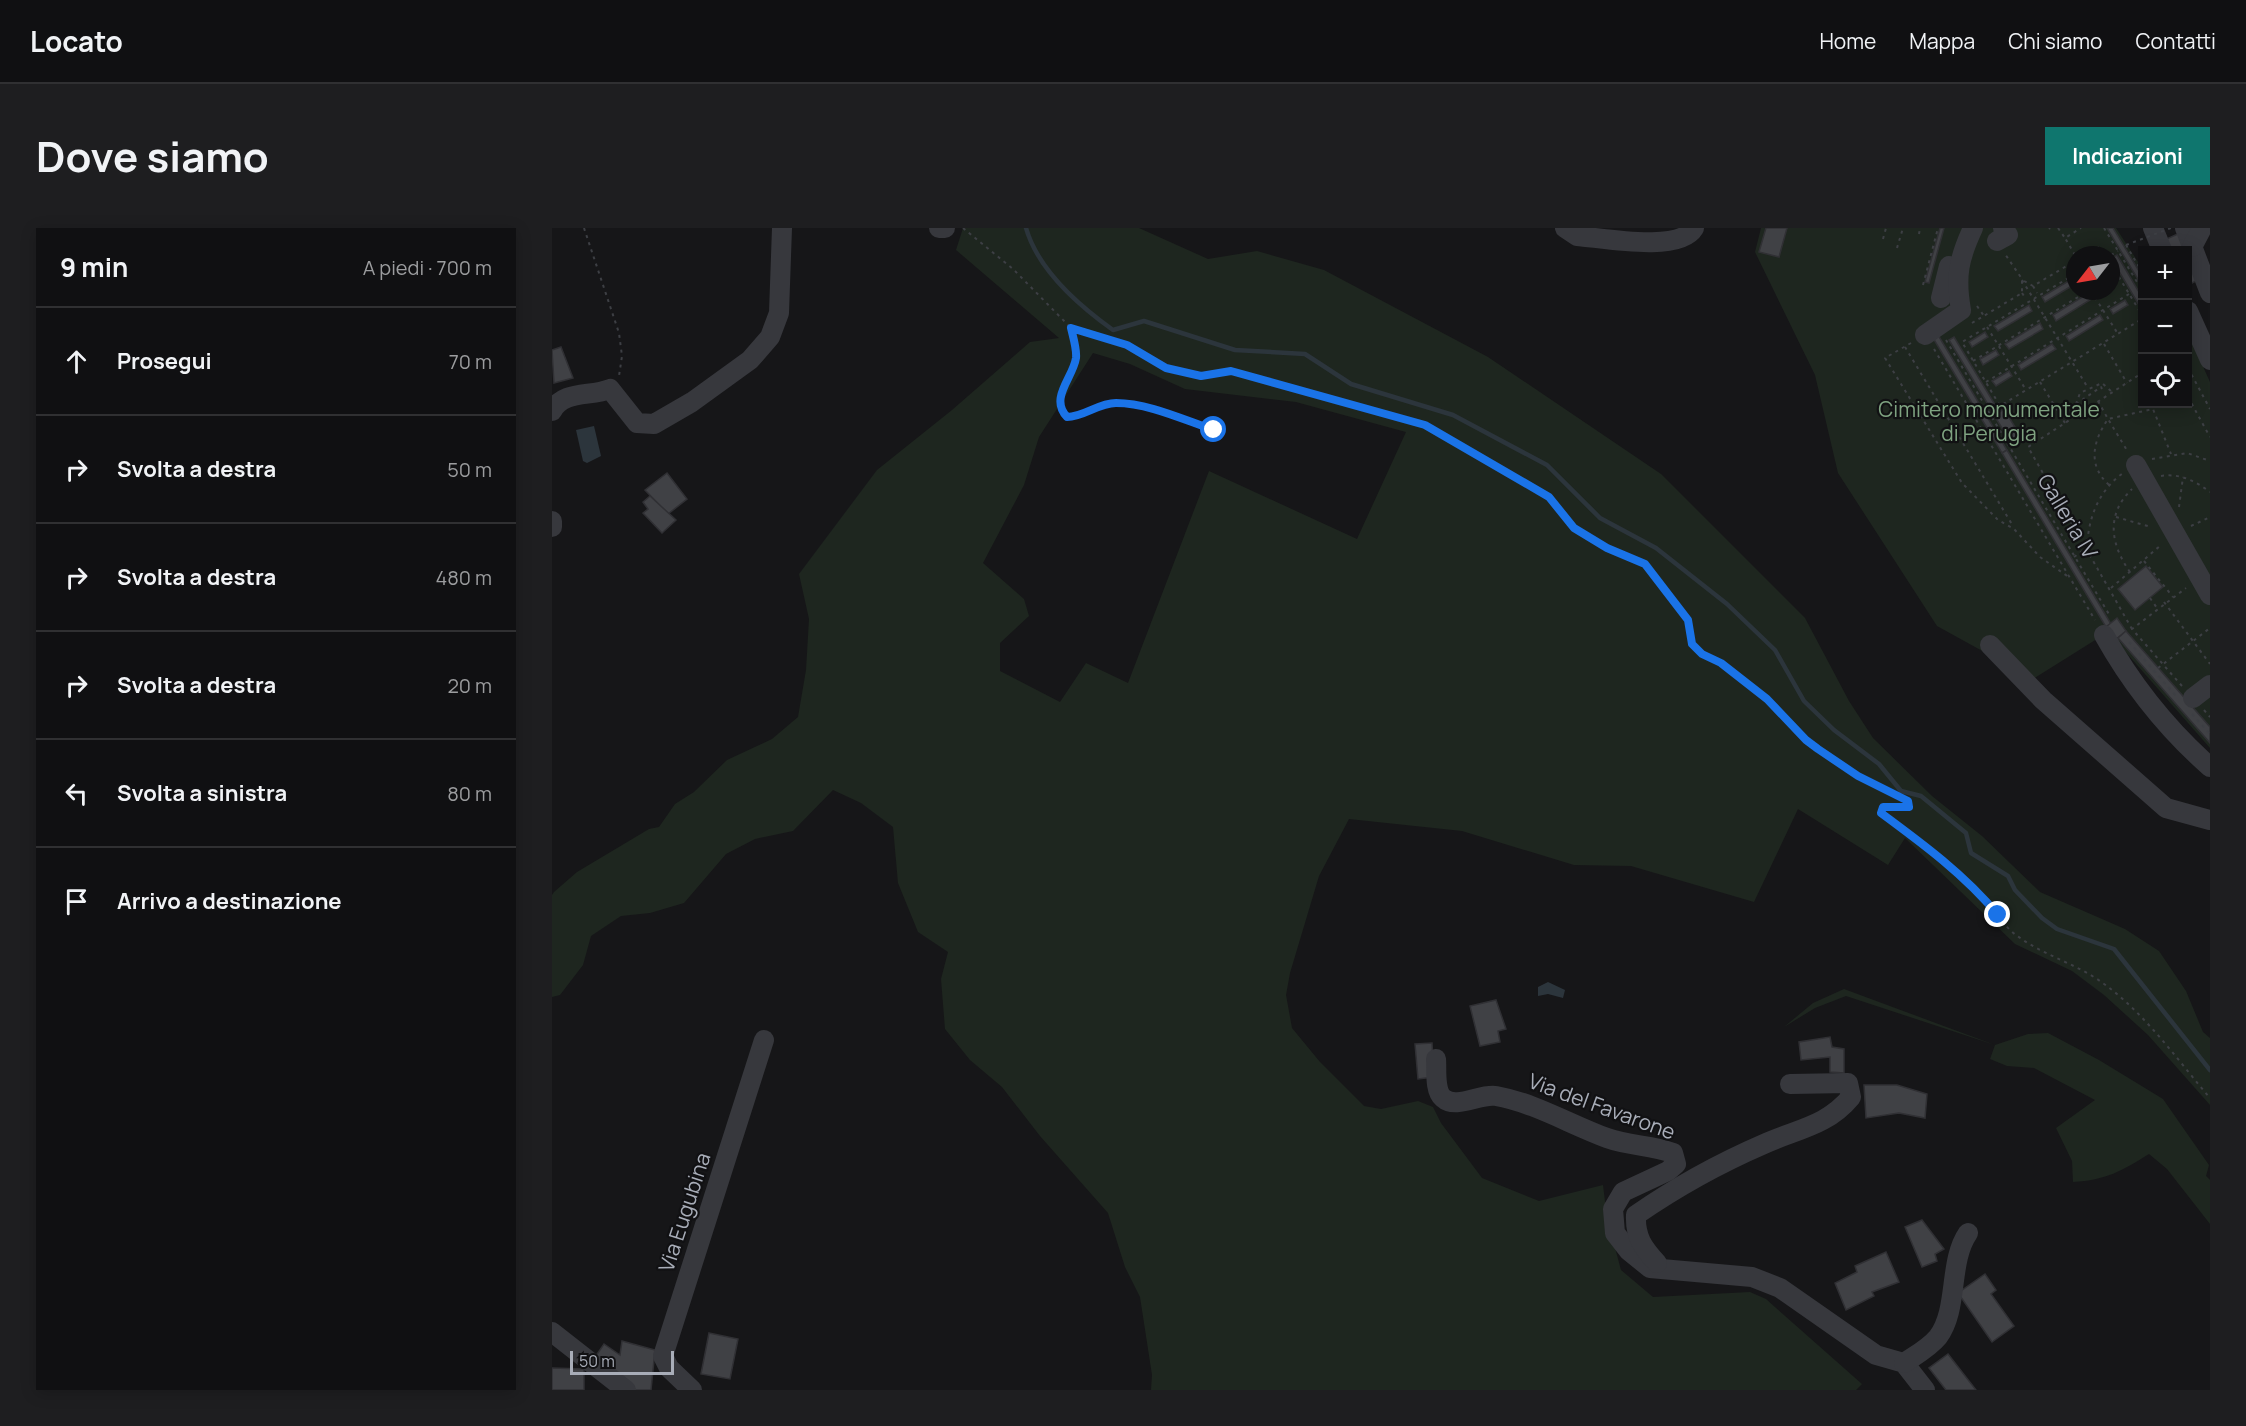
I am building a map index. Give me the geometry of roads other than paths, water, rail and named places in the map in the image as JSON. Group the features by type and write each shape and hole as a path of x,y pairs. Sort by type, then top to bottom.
{"street":[{"path":"552,411 556,404 574,394 594,395 610,389 637,423 654,424 692,402 750,360 770,338 779,313 782,228"},
{"path":"939,228 945,228"},
{"path":"1565,228 1577,236 1670,243 1692,232 1694,228"},
{"path":"2185,228 2192,246"},
{"path":"2202,228 2192,247 2210,293"},
{"path":"1941,298 1967,230"},
{"path":"1925,335 1961,310 1956,284 1967,230"},
{"path":"2192,308 2210,300"},
{"path":"2192,321 2210,360"},
{"path":"2136,465 2205,587"},
{"path":"552,521 552,527"},
{"path":"2107,626 2122,668 2148,702 2210,767"},
{"path":"1990,645 2043,700 2166,808 2210,820"},
{"path":"2185,700 2210,685"},
{"name":"Via Eugubina","path":"692,1390 669,1368 663,1356 764,1040"},
{"name":"Via del Favarone","path":"1436,1059 1439,1094 1444,1100 1453,1102 1493,1095 1529,1103 1609,1139 1632,1146 1658,1147 1673,1153 1676,1164 1668,1172 1623,1192 1613,1209 1615,1233 1629,1251 1650,1268 1752,1277 1780,1288 1876,1355 1904,1363"},
{"path":"1662,1270 1642,1246 1636,1230 1636,1215 1764,1143 1806,1129 1838,1113 1851,1097 1848,1083 1790,1084"},
{"path":"1925,1390 1904,1363 1933,1343 1940,1334 1952,1296 1960,1245 1968,1233"},
{"path":"552,1332 626,1390"}],"waterway":[{"path":"1026,228 1040,258 1061,285 1073,298 1113,330 1144,321 1235,350 1305,354 1351,384 1453,415 1547,465 1600,518 1656,548 1727,604 1775,650 1804,701 1834,730 1879,764 1901,791 1921,796 1966,833 1971,853 2008,876 2015,890 2042,918 2057,929 2114,949 2210,1070"}],"park label":[{"name":"Cimitero monumentale di Perugia","path":"1989,421"}]}
